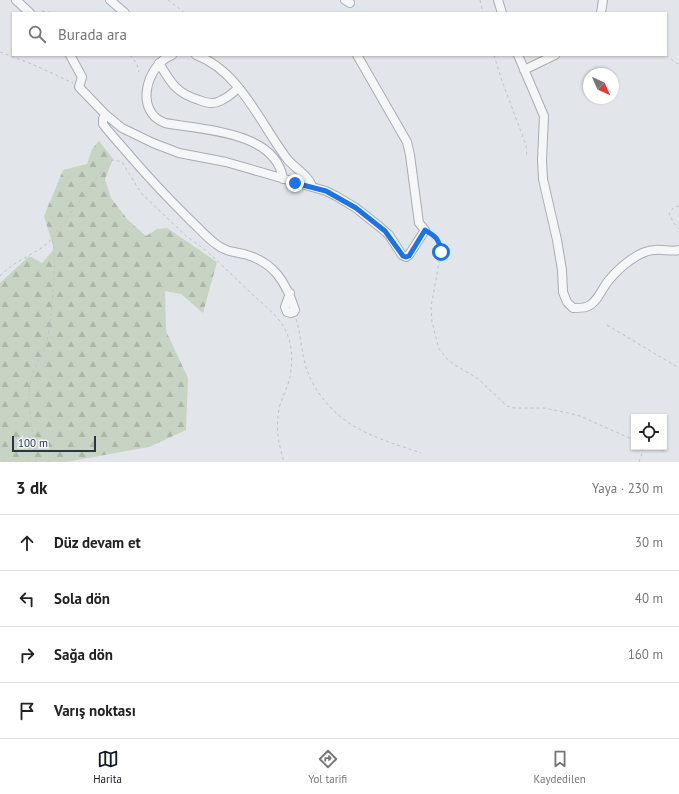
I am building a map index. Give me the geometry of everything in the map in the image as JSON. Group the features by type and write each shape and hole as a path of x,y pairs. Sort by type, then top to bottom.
{"street":[{"path":"16,0 29,12"},
{"path":"110,0 125,12"},
{"path":"498,0 502,12"},
{"path":"601,12 603,0"},
{"path":"71,56 82,77 80,86 105,114 122,128 162,147 179,153 226,162 326,191 366,215 385,231 404,257 409,256 425,230 419,223 407,142 358,56"},
{"path":"170,56 159,63 152,73 147,88 148,106 150,112 165,123 213,130 250,141 265,150 274,159 282,171 283,179"},
{"path":"198,56 218,67 238,88 286,158 297,170 308,178 312,187"},
{"path":"518,56 544,116 542,160 543,179 557,240 562,270 562,292 567,302 573,308 586,307 592,303 609,279 631,259 643,252 654,250 679,250"},
{"path":"524,70 554,56"},
{"path":"159,63 174,87 182,94 196,100 207,103 217,102 225,99 238,88"},
{"path":"105,114 103,119 105,126 161,191 215,244 226,250 250,256 266,265 280,278 290,293 295,310 294,312"}],"path":[{"path":"168,0 184,12"},
{"path":"480,0 483,12"},
{"path":"42,11 48,12"},
{"path":"0,52 32,64 80,86"},
{"path":"131,56 137,64 139,72"},
{"path":"494,56 502,82 526,145 527,157"},
{"path":"667,56 679,65"},
{"path":"0,276 18,261 38,251 51,240 109,162 114,160 122,162 141,193 187,237 201,247 261,302 276,317 286,331 291,348 291,370 280,409 277,429 284,462"},
{"path":"679,206 674,207 669,214 679,229"},
{"path":"425,230 434,235 440,248 431,315 436,342 446,358 477,378 507,406 514,408 544,408 580,416 631,439"},
{"path":"36,462 29,390 34,368 43,350 50,328 54,265 54,245 51,240"},
{"path":"294,312 298,323 304,359 309,374 320,395 330,407 348,423 360,430 421,453"},
{"path":"607,325 679,368"},
{"path":"639,462 643,450"}],"green space":[{"path":"99,141 113,159 105,179 111,198 128,220 146,236 157,229 167,228 217,262 203,313 181,294 165,291 166,331 188,378 186,430 149,447 66,462 0,462 0,283 29,256 42,263 54,249 44,216 63,170 87,164 92,149"}],"route":[{"path":"295,183 326,191 356,208 385,231 403,256 409,256 425,230 434,235 440,245 441,252"}]}
